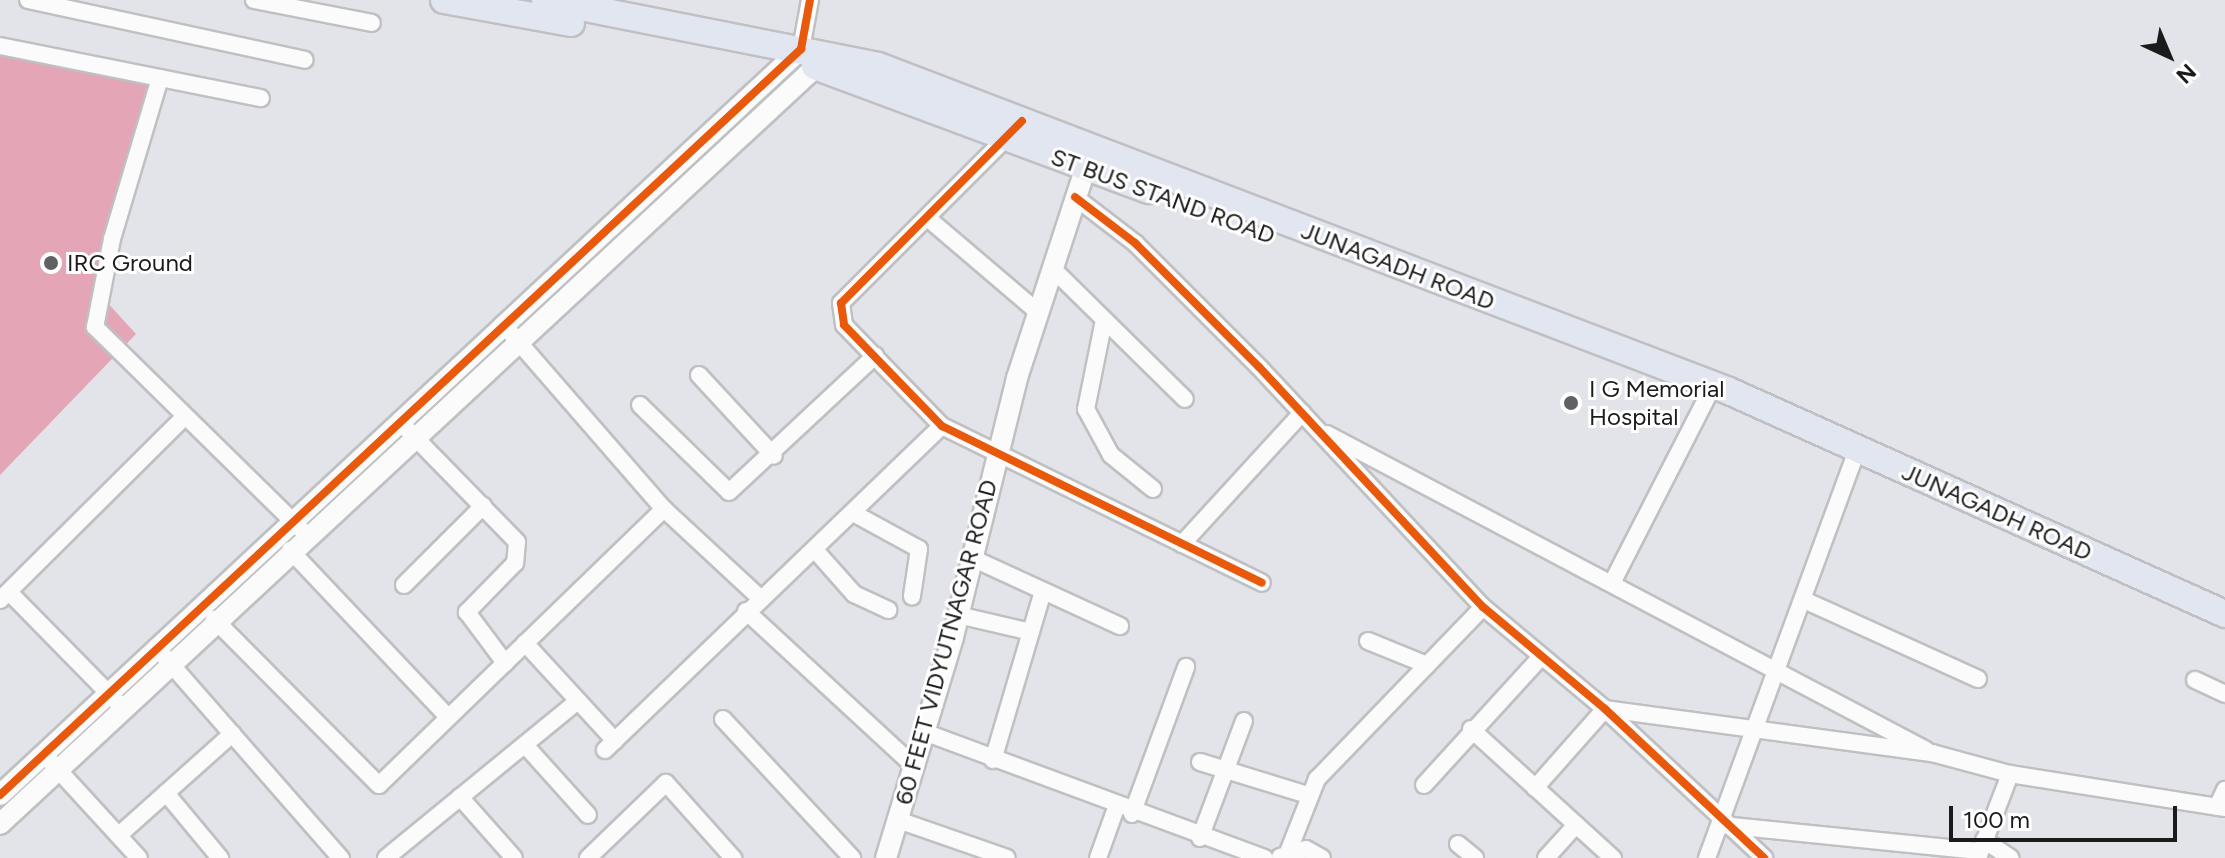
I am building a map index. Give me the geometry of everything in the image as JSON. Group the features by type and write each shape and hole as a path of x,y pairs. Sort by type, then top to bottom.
{"main road":[{"name":"ST BUS STAND ROAD","path":"444,0 808,58 1014,130 1709,394 1909,474"},
{"path":"545,0 808,58"},
{"name":"JUNAGADH ROAD","path":"1909,474 2225,614"}],"street":[{"path":"28,0 305,60"},
{"path":"254,0 372,23"},
{"path":"0,795 49,760 299,528 368,479 519,341 808,58 810,0"},
{"path":"0,46 261,98"},
{"path":"162,654 214,619 290,550 299,528 353,464 503,324 808,58"},
{"path":"160,78 94,317 103,339 299,528"},
{"path":"1014,130 931,221 841,303 844,325 942,426 995,456 1262,583"},
{"name":"60 FEET VIDYUTNAGAR ROAD","path":"886,858 958,615 995,456 1089,159"},
{"path":"1075,197 1135,243 1302,413 1483,607 1605,709 1722,825 1764,858"},
{"path":"931,221 1039,313"},
{"path":"1053,269 1185,399"},
{"path":"1104,320 1086,409 1111,455 1153,489"},
{"path":"503,324 664,509 760,598"},
{"path":"640,405 723,490 743,487 875,356"},
{"path":"699,375 774,456"},
{"path":"1613,581 1709,394"},
{"path":"1182,544 1302,413"},
{"path":"114,699 4,596 184,417"},
{"path":"399,421 483,506 519,549 515,563 471,604 468,619 505,663"},
{"path":"525,643 578,701 610,746 746,611 855,514 942,426"},
{"path":"1315,428 1613,581 1932,753"},
{"path":"1707,858 1722,825 1856,454"},
{"path":"353,464 368,479"},
{"path":"404,585 483,506"},
{"path":"214,619 379,785 664,509"},
{"path":"855,514 919,549 912,596"},
{"path":"290,550 448,717"},
{"path":"815,550 854,594 888,610"},
{"path":"972,558 1120,626"},
{"path":"993,760 1043,591"},
{"path":"1804,600 1978,679"},
{"path":"1283,856 1308,795 1483,607"},
{"path":"746,611 914,766"},
{"path":"958,615 1031,632"},
{"path":"1368,641 1427,665"},
{"path":"162,654 341,858"},
{"path":"1424,785 1471,729 1541,657"},
{"path":"1098,858 1124,811 1186,667"},
{"path":"2195,680 2225,694"},
{"path":"398,854 460,797 578,701"},
{"path":"1605,709 1932,753 2010,774 2221,807 2225,790"},
{"path":"1535,788 1605,709"},
{"path":"723,719 852,858"},
{"path":"1205,846 1225,769 1244,721"},
{"path":"1471,729 1613,858"},
{"path":"924,732 1205,846 1264,858"},
{"path":"119,835 232,734"},
{"path":"525,745 588,815"},
{"path":"0,824 49,760"},
{"path":"49,760 139,858"},
{"path":"1200,762 1308,795"},
{"path":"1980,850 2010,774"},
{"path":"588,858 666,783 725,855"},
{"path":"166,793 220,858"},
{"path":"460,797 514,858"},
{"path":"898,820 1007,858"},
{"path":"1546,858 1576,825"},
{"path":"1722,825 1980,850 2011,858"},
{"path":"1458,844 1475,858"},
{"path":"1283,856 1306,849 1322,858"}],"shaded area":[{"name":"IRC Ground","path":"0,42 155,74 95,289 136,334 0,475"}],"cycle path":[{"path":"0,795 801,49 810,0"},
{"path":"1022,121 841,303 844,325 942,426 1262,583"},
{"path":"1075,197 1135,243 1259,367 1483,607 1605,709 1764,858"}],"place":[{"name":"IRC Ground","path":"51,263"},
{"name":"I G Memorial Hospital","path":"1571,403"}]}
